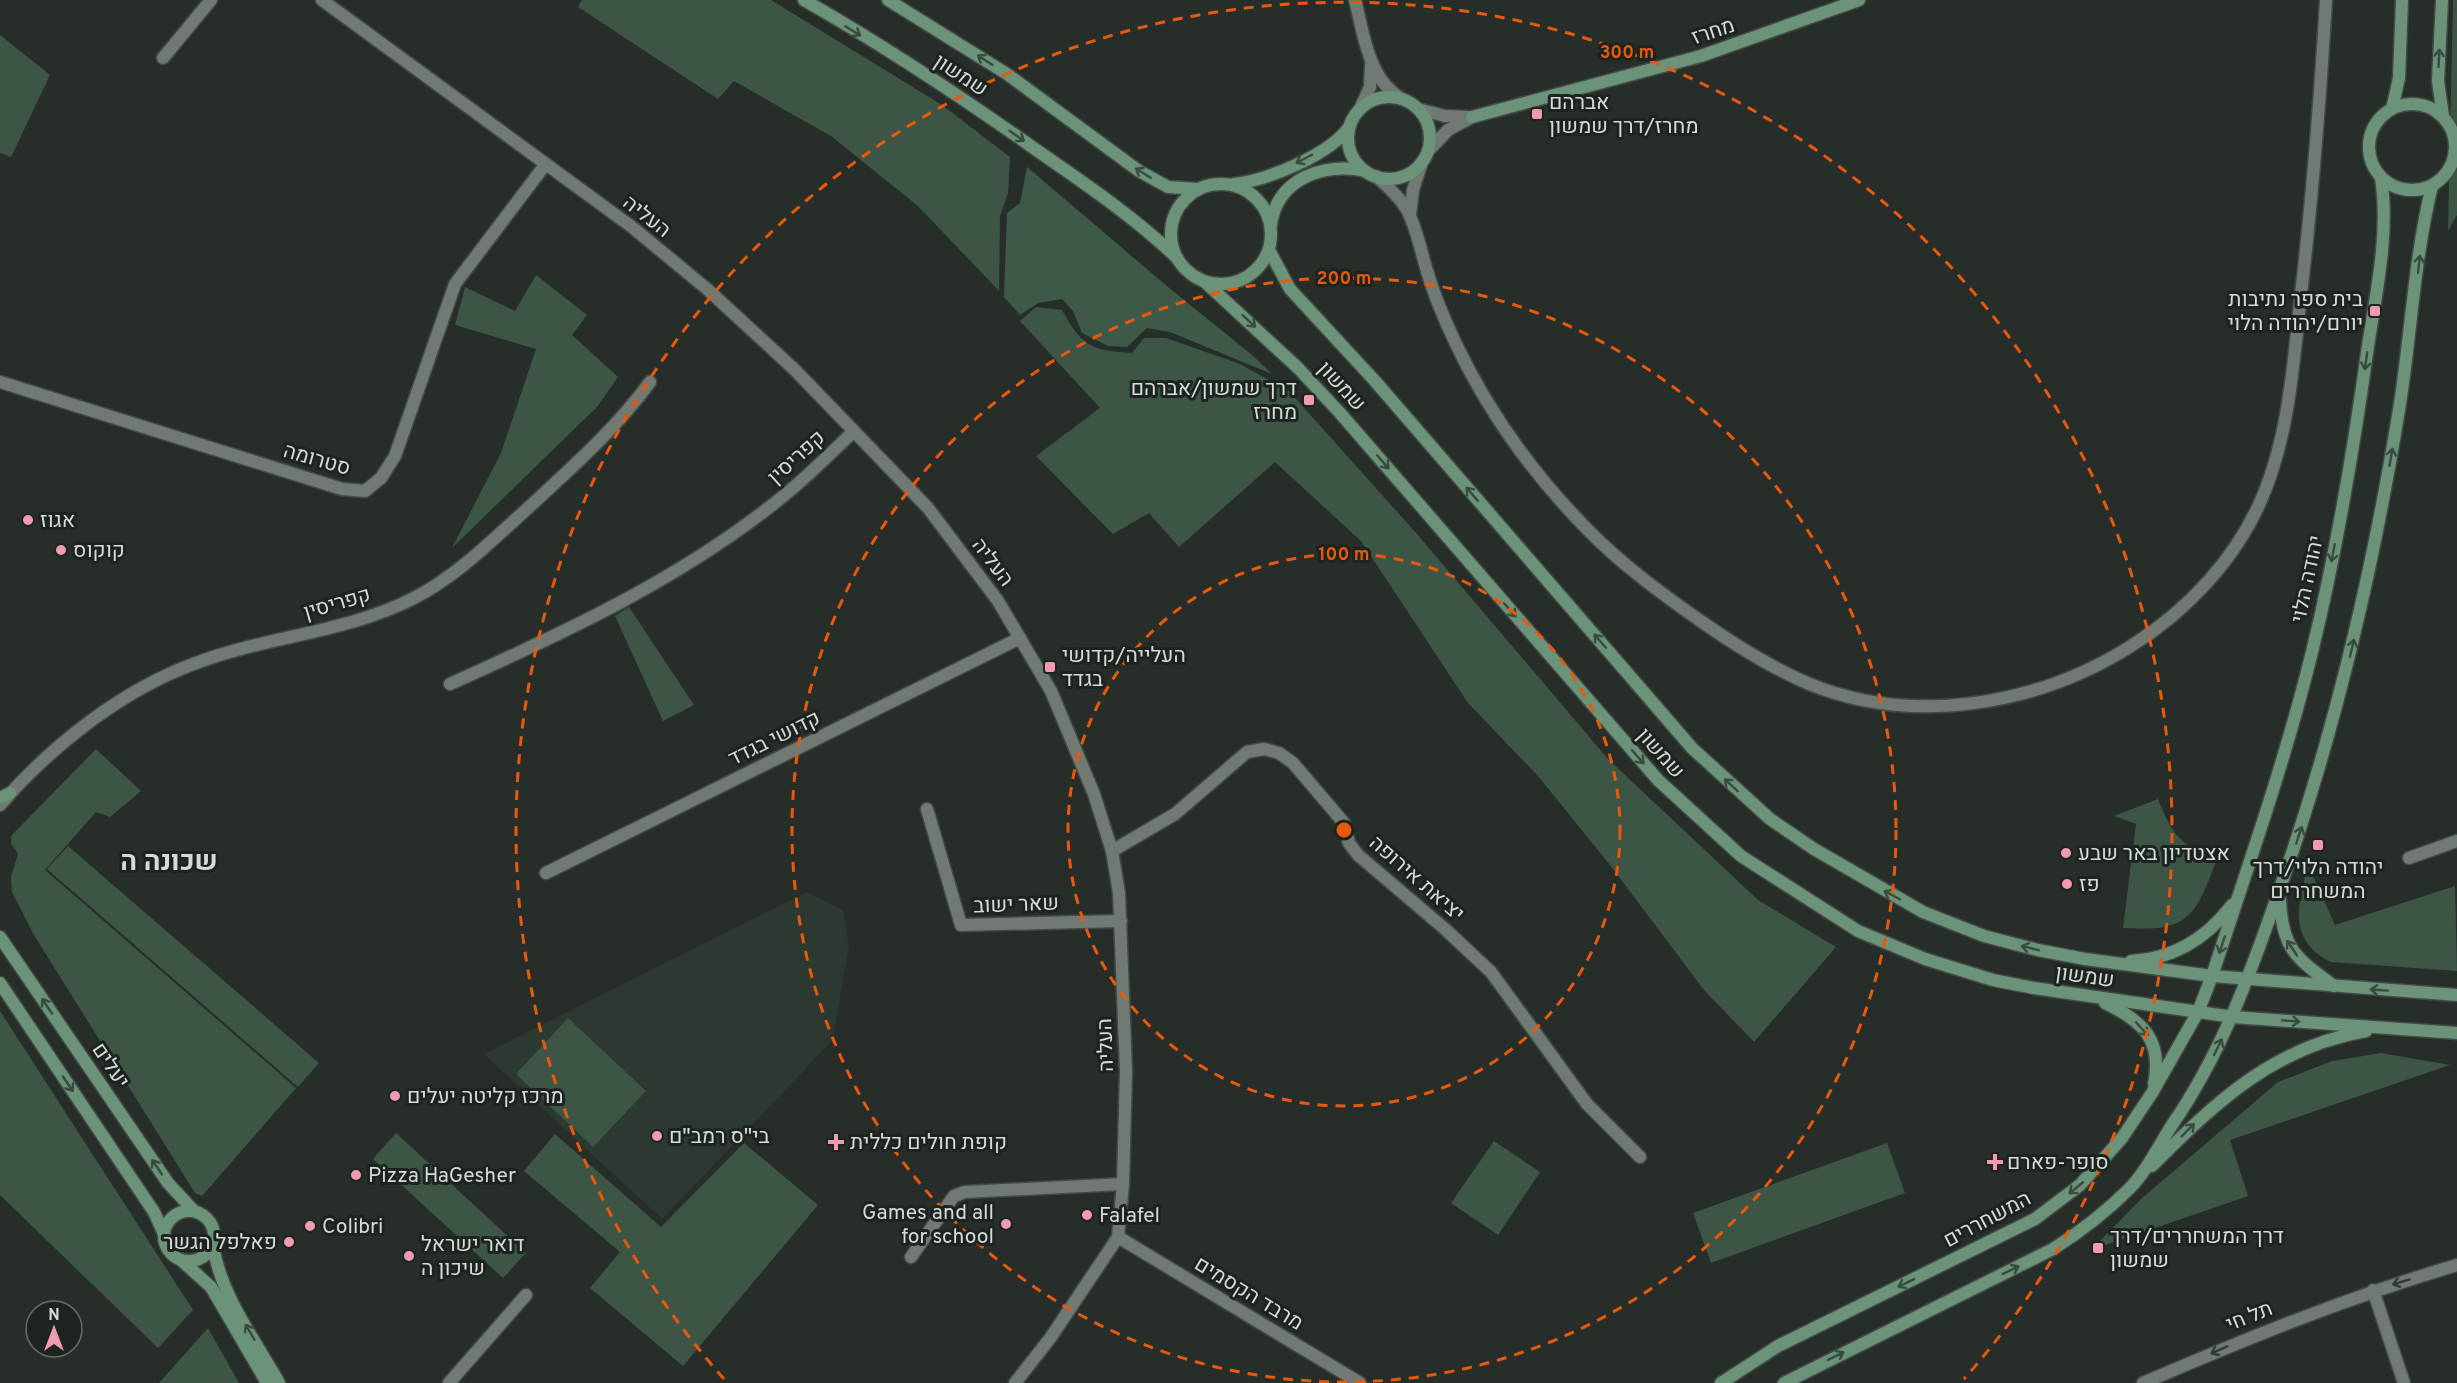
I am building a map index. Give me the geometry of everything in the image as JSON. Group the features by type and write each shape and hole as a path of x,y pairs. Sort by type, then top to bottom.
{"main road":[{"name":"שמשון","path":"804,0 1005,128 1149,231 1176,257"},
{"name":"שמשון","path":"888,0 1007,74 1139,171 1168,187 1198,189"},
{"name":"מחרז","path":"1472,117 1701,56 1859,0"},
{"path":"2392,109 2399,78 2403,0"},
{"path":"2442,0 2438,81 2443,117 2454,134 2455,154 2447,173 2432,186 2419,190 2405,190 2392,186 2382,178 2371,161 2369,140 2377,122 2392,109 2405,105 2419,105 2443,117"},
{"path":"1383,98 1402,99 1418,109 1426,119 1430,131 1425,156 1402,176 1389,179 1337,167 1307,175 1282,196 1276,207 1271,226 1269,250 1262,264 1244,279 1229,284 1205,282 1185,269 1176,257 1171,242 1173,218 1185,198 1198,189 1213,184 1229,184 1270,177 1332,144 1350,125 1360,109 1383,98"},
{"path":"1350,125 1348,138 1350,151 1371,174"},
{"name":"יהודה הלוי","path":"2212,976 2291,727 2312,651 2337,535 2359,412 2384,225 2382,178"},
{"path":"1229,184 1244,189 1257,198 1266,211 1271,226"},
{"path":"2132,1186 2198,1087 2233,1017 2280,891 2318,778 2338,710 2369,576 2398,418 2423,230 2432,186"},
{"name":"שמשון","path":"1269,250 1290,289 1376,381 1692,748 1770,819 1880,889 1923,912 1984,936 2038,950 2109,963 2212,976"},
{"name":"שמשון","path":"1205,282 1298,368 1340,413 1658,780 1741,856 1858,931 1925,959 1993,980 2233,1017"},
{"path":"2280,891 2281,926 2290,949 2307,966 2335,986"},
{"path":"2109,963 2141,961 2176,952 2197,941 2218,923 2238,896"},
{"name":"יעלים","path":"0,937 168,1183 194,1211"},
{"path":"2212,976 2457,995"},
{"name":"המשחררים","path":"1721,1383 1778,1346 2035,1219 2080,1185 2122,1138 2152,1094 2198,1012 2212,976"},
{"path":"0,983 154,1212 164,1234 166,1247 211,1287 267,1383"},
{"path":"2094,997 2122,1011 2141,1025 2152,1041 2157,1054 2152,1094"},
{"path":"2233,1017 2457,1033"},
{"path":"1784,1383 2053,1249 2078,1233 2132,1186 2212,1106 2253,1076 2313,1046 2353,1034 2388,1028"},
{"path":"164,1234 172,1217 180,1212 194,1211 206,1216 211,1222 215,1234 213,1246 218,1268 229,1295 279,1383"},
{"path":"182,1261 200,1259 213,1246"}],"street":[{"path":"163,58 211,0"},
{"name":"העליה","path":"322,0 632,227 707,289 795,369 928,508 998,601 1051,691 1094,794 1112,851 1121,921 1126,1071 1123,1184 1118,1237 1051,1337 1015,1383"},
{"path":"1355,0 1371,61 1382,81 1402,99"},
{"path":"1371,174 1398,197 1410,216 1439,304 1456,345 1485,400 1517,449 1553,494 1633,571 1722,636 1769,664 1809,684 1854,698 1902,705 1952,705 2003,699 2054,685 2104,663 2151,633 2195,595 2235,548 2256,512 2276,456 2290,386 2308,234 2326,0"},
{"path":"1360,109 1370,87 1371,61"},
{"name":"מחרז","path":"1418,109 1445,116 1472,117"},
{"name":"מחרז","path":"1425,156 1448,130 1472,117"},
{"path":"1410,216 1413,190 1425,156"},
{"name":"סטרומה","path":"0,382 342,489 365,491 381,478 395,456 455,284 545,165"},
{"name":"קפריסין","path":"0,805 5,796 103,712 157,680 198,662 367,617 413,599 458,571 590,452 650,382"},
{"name":"קפריסין","path":"450,684 547,641 702,554 786,494 854,431"},
{"name":"קדושי בגדד","path":"546,873 1020,638"},
{"name":"יציאת אירופה","path":"1112,851 1175,813 1247,752 1263,749 1279,753 1293,763 1344,823 1349,843 1358,855 1445,928 1491,972 1587,1104 1640,1157"},
{"name":"שאר ישוב","path":"927,809 961,926 1121,921"},
{"path":"2409,858 2457,842"},
{"path":"911,1257 954,1196 965,1192 1123,1184"},
{"name":"מרבד הקסמים","path":"1118,1237 1360,1383"},
{"name":"תל חי","path":"2143,1383 2267,1329 2373,1290 2457,1265"},
{"path":"2373,1290 2404,1383"},
{"path":"449,1383 526,1295"}],"shaded area":[{"name":"בי\"ס רמב\"ם","path":"807,892 843,910 849,948 832,1041 662,1219 484,1054"}],"green space":[{"path":"582,0 771,0 942,105 1010,157 1008,193 1000,216 999,291 918,206 831,136 734,81 718,99 578,7"},
{"path":"2453,0 2457,0 2457,215 2448,231"},
{"path":"0,35 50,75 11,157 0,153"},
{"path":"1027,167 1272,374 1170,332 1147,328 1127,347 1108,346 1082,333 1073,311 1062,299 1038,303 1020,315 1004,297 1007,213 1020,203"},
{"path":"536,275 587,315 572,335 618,377 597,407 452,548 501,453 536,349 455,325 465,287 515,311"},
{"path":"1036,307 1062,310 1082,339 1097,348 1132,353 1144,338 1166,338 1240,364 1289,391 1417,534 1608,759 1758,900 1836,947 1754,1042 1704,990 1610,865 1538,776 1468,703 1361,541 1275,462 1179,547 1149,513 1113,534 1036,456 1100,408 1020,321"},
{"path":"629,607 694,705 663,721 615,616"},
{"path":"96,749 141,791 110,817 96,812 45,870 296,1088 202,1196 195,1193 34,935 12,892 11,877 18,854 11,843 11,836"},
{"path":"2158,799 2168,822 2179,837 2193,849 2216,861 2202,896 2186,918 2162,927 2123,928 2136,824 2114,816"},
{"path":"68,846 319,1063 298,1087 47,869"},
{"path":"2308,865 2335,925 2455,886 2457,971 2331,962 2317,953 2307,943 2299,920 2301,894"},
{"path":"0,1011 193,1310 158,1348 0,1195"},
{"path":"568,1018 646,1091 593,1147 516,1074"},
{"path":"2381,1053 2450,1065 2230,1140 2248,1196 2091,1250 2141,1199 2278,1082 2332,1061"},
{"path":"396,1133 526,1253 503,1278 373,1159"},
{"path":"555,1134 661,1227 744,1143 818,1205 683,1366 590,1288 620,1252 524,1171"},
{"path":"1494,1141 1540,1172 1498,1235 1451,1203"},
{"path":"1887,1143 1905,1193 1711,1263 1693,1213"},
{"path":"208,1328 239,1383 159,1383"}],"place":[{"name":"אברהם מחרז/דרך שמשון","path":"1537,114"},
{"name":"בית ספר נתיבות יורם/יהודה הלוי","path":"2375,311"},
{"name":"דרך שמשון/אברהם מחרז","path":"1309,400"},
{"name":"אגוז","path":"28,520"},
{"name":"קוקוס","path":"61,550"},
{"name":"העלייה/קדושי בגדד","path":"1050,667"},
{"name":"יהודה הלוי/דרך המשחררים","path":"2318,845"},
{"name":"אצטדיון באר שבע","path":"2066,853"},
{"name":"פז","path":"2067,884"},
{"name":"מרכז קליטה יעלים","path":"395,1096"},
{"name":"בי\"ס רמב\"ם","path":"657,1136"},
{"name":"קופת חולים כללית","path":"836,1142"},
{"name":"סופר-פארם","path":"1995,1162"},
{"name":"Pizza HaGesher","path":"356,1175"},
{"name":"Falafel","path":"1087,1215"},
{"name":"Games and all for school","path":"1006,1224"},
{"name":"Colibri","path":"310,1226"},
{"name":"פאלפל הגשר","path":"289,1242"},
{"name":"דרך המשחררים/דרך שמשון","path":"2098,1248"},
{"name":"דואר ישראל שיכון ה","path":"409,1256"}],"district":[{"name":"שכונה ה","path":"169,861"}]}
